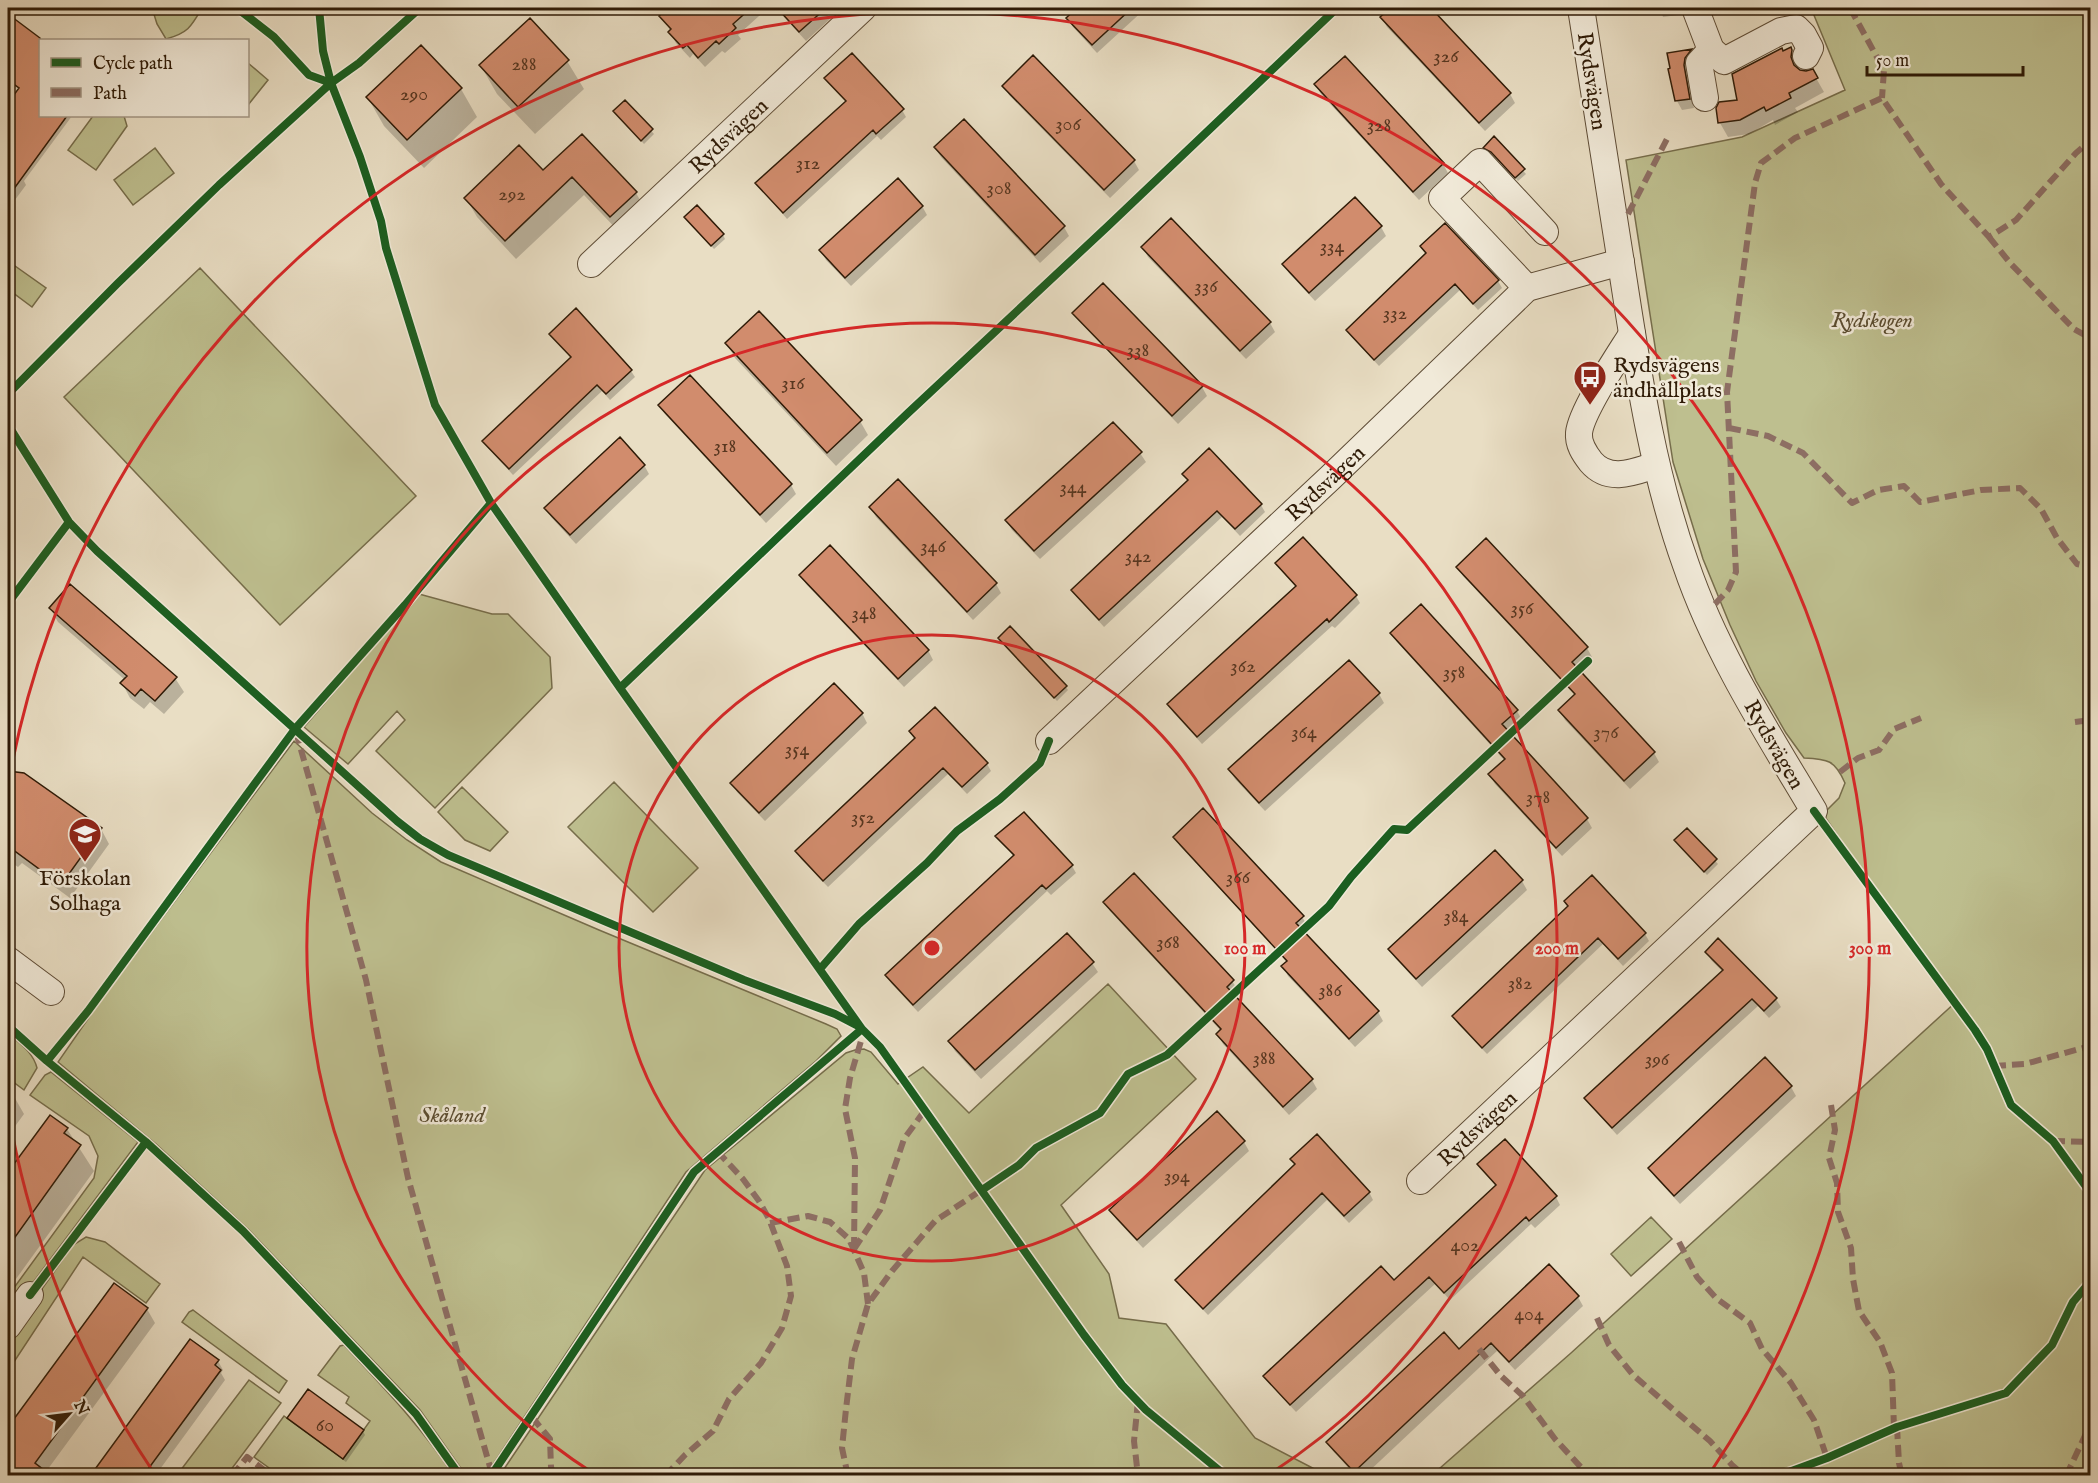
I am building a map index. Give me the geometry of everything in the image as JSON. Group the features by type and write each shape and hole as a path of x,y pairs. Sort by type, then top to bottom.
{"street":[{"name":"Rydsvägen","path":"591,264 862,8"},
{"name":"Rydsvägen","path":"1420,1181 1814,810 1739,683 1710,626 1680,547 1656,465 1632,334 1581,8"},
{"path":"1695,8 1711,50 1724,61 1781,31 1796,28 1810,48 1806,56"},
{"path":"1705,98 1699,63 1711,50"},
{"path":"1527,288 1442,198 1480,162 1545,232"},
{"name":"Rydsvägen","path":"1049,741 1331,477 1527,288 1621,262"},
{"path":"1632,334 1581,424 1580,444 1594,465 1610,474 1622,475 1656,465"},
{"path":"8,960 51,992"},
{"path":"8,1326 30,1295"}],"green space":[{"path":"152,8 202,8 188,28 166,39 157,24"},
{"name":"Rydskogen","path":"1811,8 2090,8 2090,1475 1431,1476 1571,1353 1957,1001 1889,911 1823,814 1839,798 1845,783 1838,770 1830,762 1804,758 1786,733 1756,681 1703,559 1673,462 1626,160 1742,137 1845,90"},
{"path":"249,64 268,80 249,104"},
{"path":"92,117 124,117 127,126 96,170 68,150"},
{"path":"155,148 174,173 133,205 114,180"},
{"path":"8,261 46,288 32,307 8,289"},
{"path":"200,268 416,496 280,625 64,397"},
{"path":"419,594 492,614 508,614 550,657 552,688 435,808 376,751 405,720 397,711 348,764 304,727"},
{"name":"Skåland","path":"294,741 372,813 441,862 826,1024 837,1029 841,1036 816,1061 686,1172 490,1469 475,1475 462,1470 420,1410 248,1229 156,1144 58,1062 99,1003"},
{"path":"614,782 698,868 653,912 568,827"},
{"path":"462,787 508,832 490,851 465,840 438,812"},
{"path":"1108,984 1196,1079 1061,1205 1109,1274 1119,1318 1166,1324 1255,1438 1326,1475 500,1475 705,1170 846,1053 864,1049 871,1052 898,1084 923,1067 969,1113"},
{"path":"8,1033 29,1053 37,1068 24,1090 8,1078"},
{"path":"51,1072 138,1142 17,1304 8,1301 8,1296 94,1178 98,1156 89,1136 30,1095 45,1075"},
{"path":"1651,1217 1672,1239 1631,1276 1611,1254"},
{"path":"86,1237 105,1242 160,1284 146,1303 83,1257 8,1371 8,1337 73,1245"},
{"path":"193,1310 287,1381 279,1393 182,1322"},
{"path":"344,1345 415,1424 453,1475 279,1475 254,1457 284,1416 343,1459 370,1421 346,1403 349,1397 318,1375 340,1346"},
{"path":"249,1380 281,1403 227,1475 177,1475"},
{"path":"252,1468 266,1475 237,1475 245,1469"}],"building":[{"path":"668,8 751,8 733,24 736,28 719,44 716,41 698,58 687,45 683,48 668,32 671,29 659,16"},
{"path":"777,8 826,8 799,32"},
{"path":"1077,8 1132,8 1092,45 1066,18"},
{"path":"1391,8 1431,8 1511,93 1479,123 1380,17"},
{"path":"8,14 40,38 39,117 66,117 8,197 8,103 19,88 8,80"},
{"path":"530,18 569,60 518,107 479,65"},
{"path":"421,45 462,88 407,140 366,97"},
{"path":"1791,47 1794,65 1800,70 1813,69 1818,78 1789,93 1791,98 1766,111 1764,107 1740,120 1718,123 1716,108 1719,102 1737,100 1732,74 1782,48 1783,51"},
{"path":"1692,49 1685,58 1684,65 1690,99 1675,101 1667,53"},
{"path":"852,53 904,109 876,134 873,130 783,213 755,183 846,101 824,78"},
{"path":"1033,55 1135,160 1104,190 1002,86"},
{"path":"1345,56 1444,163 1413,192 1314,84"},
{"path":"625,100 653,129 641,141 613,111"},
{"path":"964,119 1065,226 1035,255 934,147"},
{"path":"582,134 637,192 610,217 572,177 505,241 464,198 519,145 543,170"},
{"path":"1494,136 1525,169 1515,178 1491,152 1483,148"},
{"path":"898,178 923,206 845,278 819,250"},
{"path":"1355,197 1382,226 1309,293 1282,264"},
{"path":"697,205 724,234 711,246 684,217"},
{"path":"1171,218 1271,322 1240,351 1141,247"},
{"path":"1445,223 1499,280 1473,304 1455,284 1374,360 1346,330 1426,253 1420,246"},
{"path":"1103,283 1203,386 1172,416 1072,313"},
{"path":"576,308 632,370 606,394 597,385 509,469 482,441 571,357 549,334"},
{"path":"759,311 862,420 827,453 725,343"},
{"path":"690,375 792,484 760,515 658,405"},
{"path":"1113,422 1142,452 1034,551 1005,520"},
{"path":"620,437 645,465 570,535 544,508"},
{"path":"1209,448 1262,504 1235,529 1217,511 1099,620 1071,590 1188,480 1182,474"},
{"path":"898,479 997,583 967,612 869,507"},
{"path":"1303,537 1357,595 1329,622 1327,619 1197,737 1167,704 1296,586 1275,563"},
{"path":"1486,538 1588,647 1572,662 1655,752 1624,781 1558,710 1575,694 1456,567"},
{"path":"830,545 929,650 898,679 799,575"},
{"path":"70,584 177,677 155,701 141,689 135,696 120,683 127,676 49,608"},
{"path":"1421,604 1518,710 1502,724 1588,818 1556,848 1488,774 1505,759 1390,633"},
{"path":"1010,626 1067,686 1054,698 998,638"},
{"path":"1349,660 1380,693 1259,803 1228,769"},
{"path":"834,683 863,713 759,813 730,783"},
{"path":"935,707 988,763 962,787 943,768 823,881 795,851 915,738 909,731"},
{"path":"8,771 24,773 102,828 61,885 8,846"},
{"path":"1203,808 1304,916 1296,923 1379,1011 1349,1039 1281,966 1287,961 1173,837"},
{"path":"1024,812 1073,865 1046,889 1042,885 913,1005 885,975 1014,855 995,836"},
{"path":"1687,828 1717,859 1704,872 1674,840"},
{"path":"1495,850 1523,880 1416,979 1388,949"},
{"path":"1134,873 1234,980 1227,987 1313,1079 1283,1107 1216,1034 1221,1029 1103,902"},
{"path":"1592,875 1646,933 1618,959 1598,938 1482,1048 1452,1016 1568,906 1564,901"},
{"path":"1067,933 1094,962 975,1070 948,1041"},
{"path":"1718,938 1777,998 1764,1011 1752,999 1612,1128 1584,1098 1723,970 1705,952"},
{"path":"1765,1057 1792,1086 1674,1196 1648,1168"},
{"path":"1217,1111 1245,1141 1137,1240 1109,1210"},
{"path":"50,1115 68,1128 64,1133 81,1145 8,1247 8,1172"},
{"path":"1317,1134 1370,1192 1344,1216 1322,1193 1203,1309 1175,1280 1295,1164 1290,1159"},
{"path":"1505,1139 1557,1196 1529,1221 1526,1217 1444,1293 1429,1277 1290,1405 1263,1376 1381,1266 1394,1280 1496,1185 1477,1164"},
{"path":"1549,1264 1579,1296 1509,1362 1491,1343 1354,1472 1326,1442 1444,1332 1459,1349"},
{"path":"114,1283 148,1308 35,1463 52,1476 8,1476 8,1427"},
{"path":"190,1339 219,1360 215,1365 221,1370 143,1476 90,1476"},
{"path":"308,1389 364,1430 343,1459 287,1418"}],"marked path":[{"path":"1850,8 1884,70 1882,98"},
{"path":"1715,604 1728,590 1736,572 1727,392 1755,183 1761,163 1795,138 1882,98 1941,184 1989,237 2016,220 2076,153 2090,141"},
{"path":"1628,214 1667,139"},
{"path":"1989,237 2011,264 2074,329 2090,338"},
{"path":"1729,428 1768,436 1803,453 1852,503 1878,490 1904,486 1920,502 1981,490 2020,488 2041,509 2057,538 2077,564 2090,567"},
{"path":"1840,772 1858,758 1879,750 1894,729 1921,718"},
{"path":"2075,722 2090,720"},
{"path":"296,732 366,980 408,1178 492,1474"},
{"path":"854,1249 855,1158 845,1109 850,1078 864,1031"},
{"path":"1994,1066 2025,1064 2090,1046"},
{"path":"1831,1105 1835,1130 1829,1158 1837,1183 1838,1212 1851,1248 1853,1279 1859,1311 1880,1342 1892,1373 1894,1428"},
{"path":"854,1249 880,1210 904,1139 925,1110"},
{"path":"2053,1141 2090,1142"},
{"path":"665,1476 713,1431 729,1399 761,1363 782,1328 791,1296 787,1266 769,1219 743,1179 717,1151"},
{"path":"848,1476 842,1448 846,1409 852,1359 868,1304 892,1271 935,1221 986,1187"},
{"path":"770,1223 808,1216 830,1222 849,1239 864,1273 868,1304"},
{"path":"1679,1242 1697,1277 1716,1298 1750,1323 1762,1349 1791,1383 1814,1420 1827,1458"},
{"path":"1597,1318 1609,1345 1633,1375 1710,1441 1745,1476"},
{"path":"1479,1349 1501,1376 1523,1396 1555,1439 1589,1476"},
{"path":"1138,1401 1134,1441 1138,1476"},
{"path":"532,1417 550,1439 551,1467 554,1476"},
{"path":"2066,1476 2090,1425"},
{"path":"1897,1427 1902,1476"},
{"path":"232,1476 247,1457 272,1476"}],"cycle path":[{"path":"237,8 274,37 309,75 331,83"},
{"path":"319,8 323,51 331,83 360,157 381,221 386,248 435,405 491,503 862,1029 880,1047 1084,1335 1122,1385 1146,1410 1226,1476"},
{"path":"8,394 219,185 331,83 359,63 420,8"},
{"path":"620,688 1337,8"},
{"path":"8,425 69,522 97,551 397,821 420,839 448,855 744,980 835,1014 860,1027"},
{"path":"47,1061 88,1011 295,729 405,605 491,503"},
{"path":"8,603 69,522"},
{"path":"982,1190 1019,1165 1036,1148 1100,1113 1128,1074 1167,1055 1329,906 1351,877 1394,829 1407,830 1588,661"},
{"path":"820,969 859,924 927,863 957,831 1000,799 1040,763 1049,741"},
{"path":"1814,811 1975,1030 1987,1049 2011,1105 2053,1141 2090,1192"},
{"path":"8,1026 146,1142 243,1231 416,1414 460,1476"},
{"path":"491,1476 694,1172 862,1029"},
{"path":"30,1295 146,1142"},
{"path":"1778,1476 1827,1458 1897,1427 2006,1393 2052,1345 2073,1302 2090,1282"}],"place":[{"name":"Rydsvägens ändhållplats","path":"1590,406"},
{"name":"Förskolan Solhaga","path":"85,863"}]}
